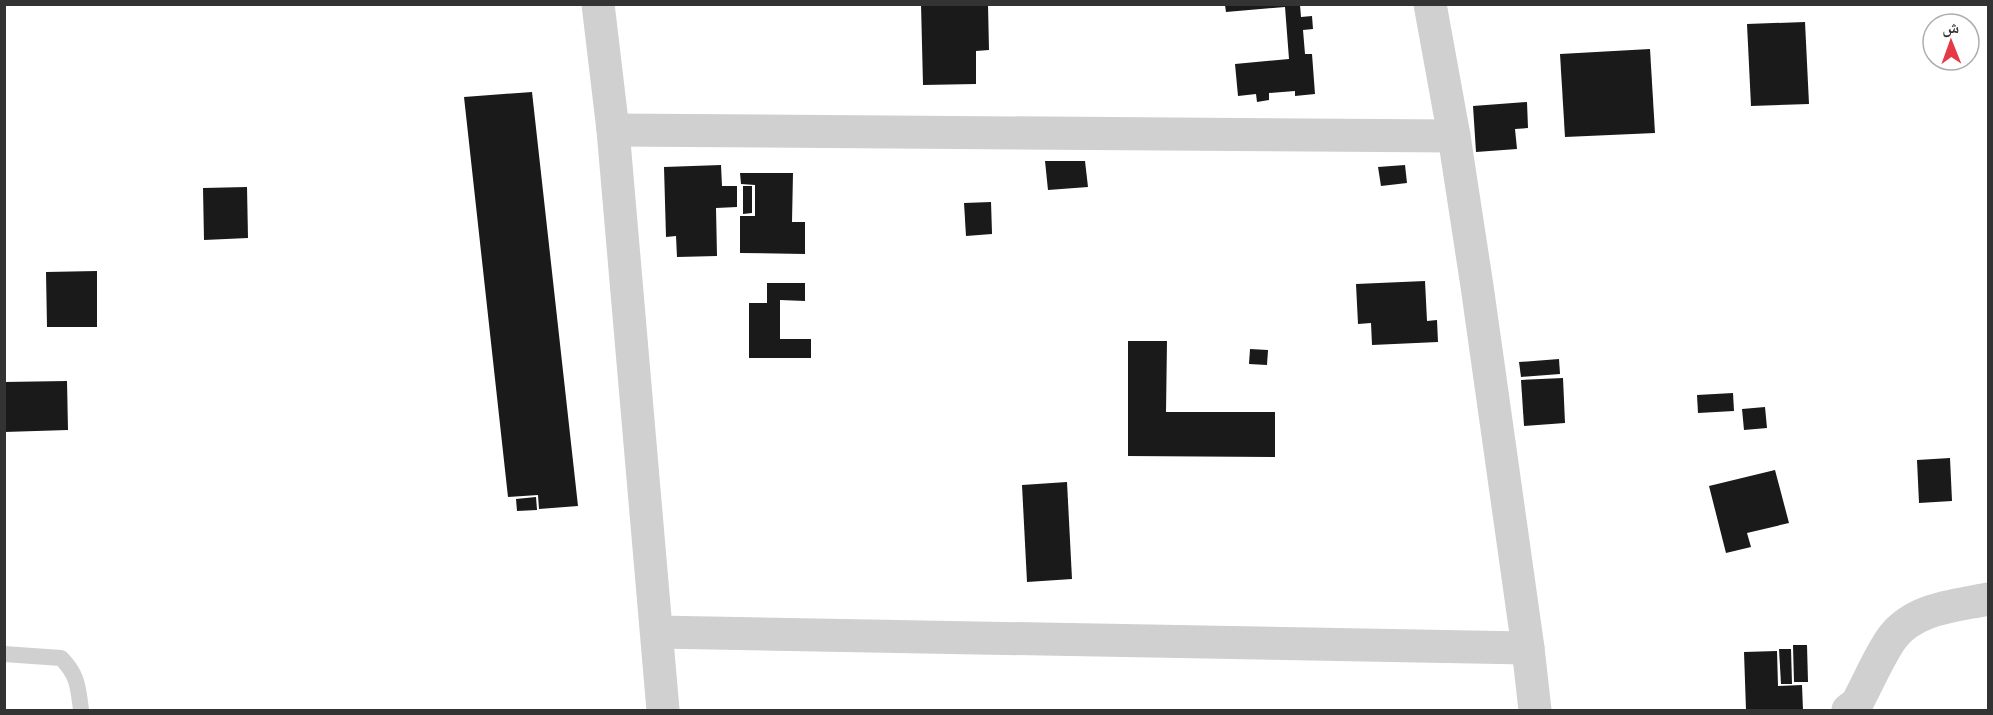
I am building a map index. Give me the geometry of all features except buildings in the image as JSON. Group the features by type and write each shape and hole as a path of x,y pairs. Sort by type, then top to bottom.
{"street":[{"path":"598,4 613,130 663,711"},
{"path":"1430,4 1454,136 1528,648 1535,711"},
{"path":"613,130 1454,136"},
{"path":"1848,711 1857,703 1892,639 1901,628 1914,619 1937,609 1989,599"},
{"path":"657,632 1528,648"}],"lane":[{"path":"4,654 61,658 77,680 81,711"}]}
